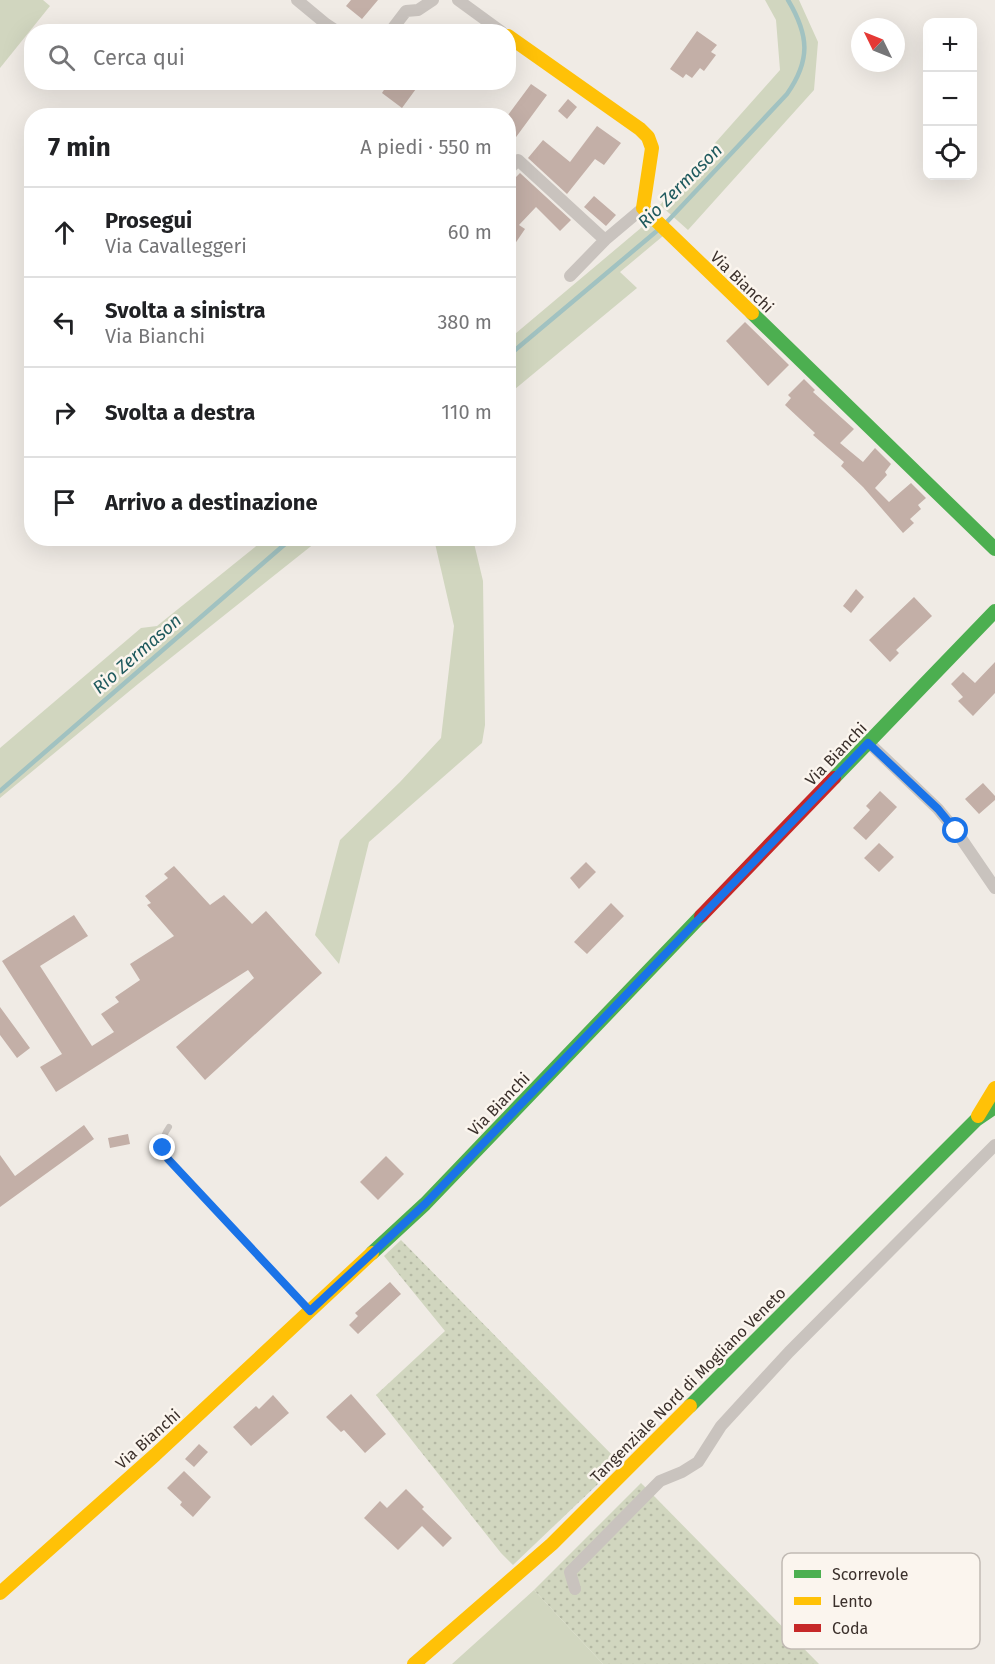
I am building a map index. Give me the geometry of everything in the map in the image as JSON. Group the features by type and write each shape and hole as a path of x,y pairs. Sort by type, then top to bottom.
{"street":[{"path":"297,0 326,24"},
{"path":"396,24 406,11 418,10 433,0"},
{"path":"458,0 491,24"},
{"path":"516,42 640,129 648,137 651,148 647,212 605,240 570,276"},
{"path":"516,162 518,160 605,240"},
{"name":"Via Bianchi","path":"647,212 995,549"},
{"name":"Via Bianchi","path":"0,1593 155,1455 425,1204 995,611"},
{"path":"868,743 938,809 995,888"},
{"path":"976,1120 995,1088"},
{"path":"976,1120 995,1107"},
{"name":"Tangenziale Nord di Mogliano Veneto","path":"414,1664 552,1544 976,1120"},
{"path":"575,1589 570,1572 660,1481 682,1473 698,1462 720,1426 789,1352 995,1145"}],"lane":[{"path":"168,1127 162,1137 163,1148 168,1159 310,1311"}],"green space":[{"path":"0,0 43,0 50,6 35,24 24,24 24,38 0,68"},
{"path":"765,0 799,0 818,42 814,90 688,230 660,205 780,70 776,20"},
{"path":"648,222 663,236 620,272 637,288 516,388 516,333"},
{"path":"256,546 311,546 0,798 0,748 141,628 157,626"},
{"path":"436,546 475,546 483,581 485,725 482,743 369,842 339,964 315,935 340,840 400,782 441,738 454,626"},
{"path":"401,1240 620,1463 513,1565 501,1553 376,1395 445,1331 384,1256"},
{"path":"641,1483 782,1626 782,1649 804,1649 819,1664 603,1664 534,1590"},
{"path":"534,1590 603,1664 452,1664"}],"building":[{"path":"351,0 378,0 362,19 346,6"},
{"path":"697,31 717,45 711,52 716,55 704,71 700,68 692,78 686,74 683,78 670,69"},
{"path":"531,84 547,95 516,137 516,108 513,108"},
{"path":"384,90 415,90 402,108 382,93"},
{"path":"568,99 577,107 567,119 558,111"},
{"path":"597,126 621,143 604,165 595,159 567,194 528,158 543,140 570,162"},
{"path":"520,173 571,220 560,231 536,207 519,225 525,229 516,242 516,177"},
{"path":"594,196 616,215 606,226 584,207"},
{"path":"745,322 789,365 768,386 726,341"},
{"path":"804,379 815,390 813,392 854,429 840,443 863,462 875,448 891,464 885,472 887,475 875,488 889,502 911,483 926,498 918,505 921,509 910,519 914,523 903,533 863,487 841,466 844,462 813,435 815,433 785,405 791,398 788,395"},
{"path":"856,589 864,597 851,613 843,606"},
{"path":"914,597 932,616 896,650 899,653 890,662 869,640"},
{"path":"995,662 995,693 973,716 958,701 963,697 951,684 963,672 975,683"},
{"path":"983,783 995,796 995,800 979,814 965,799"},
{"path":"880,791 897,807 866,840 853,828 870,810 866,806"},
{"path":"879,843 894,857 879,872 864,858"},
{"path":"586,862 596,872 579,889 570,878"},
{"path":"174,866 210,905 224,895 252,924 266,911 322,973 205,1080 176,1047 254,978 248,970 56,1092 40,1067 62,1054 2,961 74,915 88,936 40,966 92,1046 114,1032 101,1014 119,1002 115,997 140,980 130,964 174,936 147,905 151,903 145,896 168,878 164,874"},
{"path":"611,903 624,916 587,954 574,942"},
{"path":"0,1007 30,1048 17,1058 0,1035"},
{"path":"84,1125 94,1139 0,1207 0,1155 15,1176"},
{"path":"128,1134 130,1144 110,1148 108,1138"},
{"path":"386,1156 404,1174 378,1200 360,1182"},
{"path":"390,1282 401,1294 358,1334 349,1325 358,1316 355,1313"},
{"path":"351,1394 386,1434 365,1453 344,1430 341,1432 326,1417"},
{"path":"273,1395 289,1413 251,1446 233,1427 256,1406 259,1409"},
{"path":"199,1444 208,1452 194,1467 185,1459"},
{"path":"184,1471 211,1497 193,1517 180,1505 182,1502 167,1488"},
{"path":"406,1489 424,1507 422,1509 452,1538 443,1547 422,1526 398,1550 364,1518 380,1501 387,1508"}],"waterway":[{"name":"Rio Zermason","path":"664,225 787,94 795,82 803,59 804,47 800,25 788,0"},
{"name":"Rio Zermason","path":"516,349 658,230"},
{"name":"Rio Zermason","path":"0,791 283,546"}],"traffic: fast":[{"path":"752,313 995,549"},
{"path":"834,778 995,611"},
{"path":"372,1253 425,1204 701,916"},
{"path":"690,1406 976,1120 995,1107"}],"traffic: slow":[{"path":"516,42 648,137 652,148 643,208 752,313"},
{"path":"978,1116 995,1088"},
{"path":"0,1593 155,1455 372,1253"},
{"path":"414,1664 552,1544 690,1406"}],"traffic: jam":[{"path":"701,916 834,778"}],"route":[{"path":"163,1148 168,1159 310,1311 425,1204 868,743 938,809 956,831"}]}
